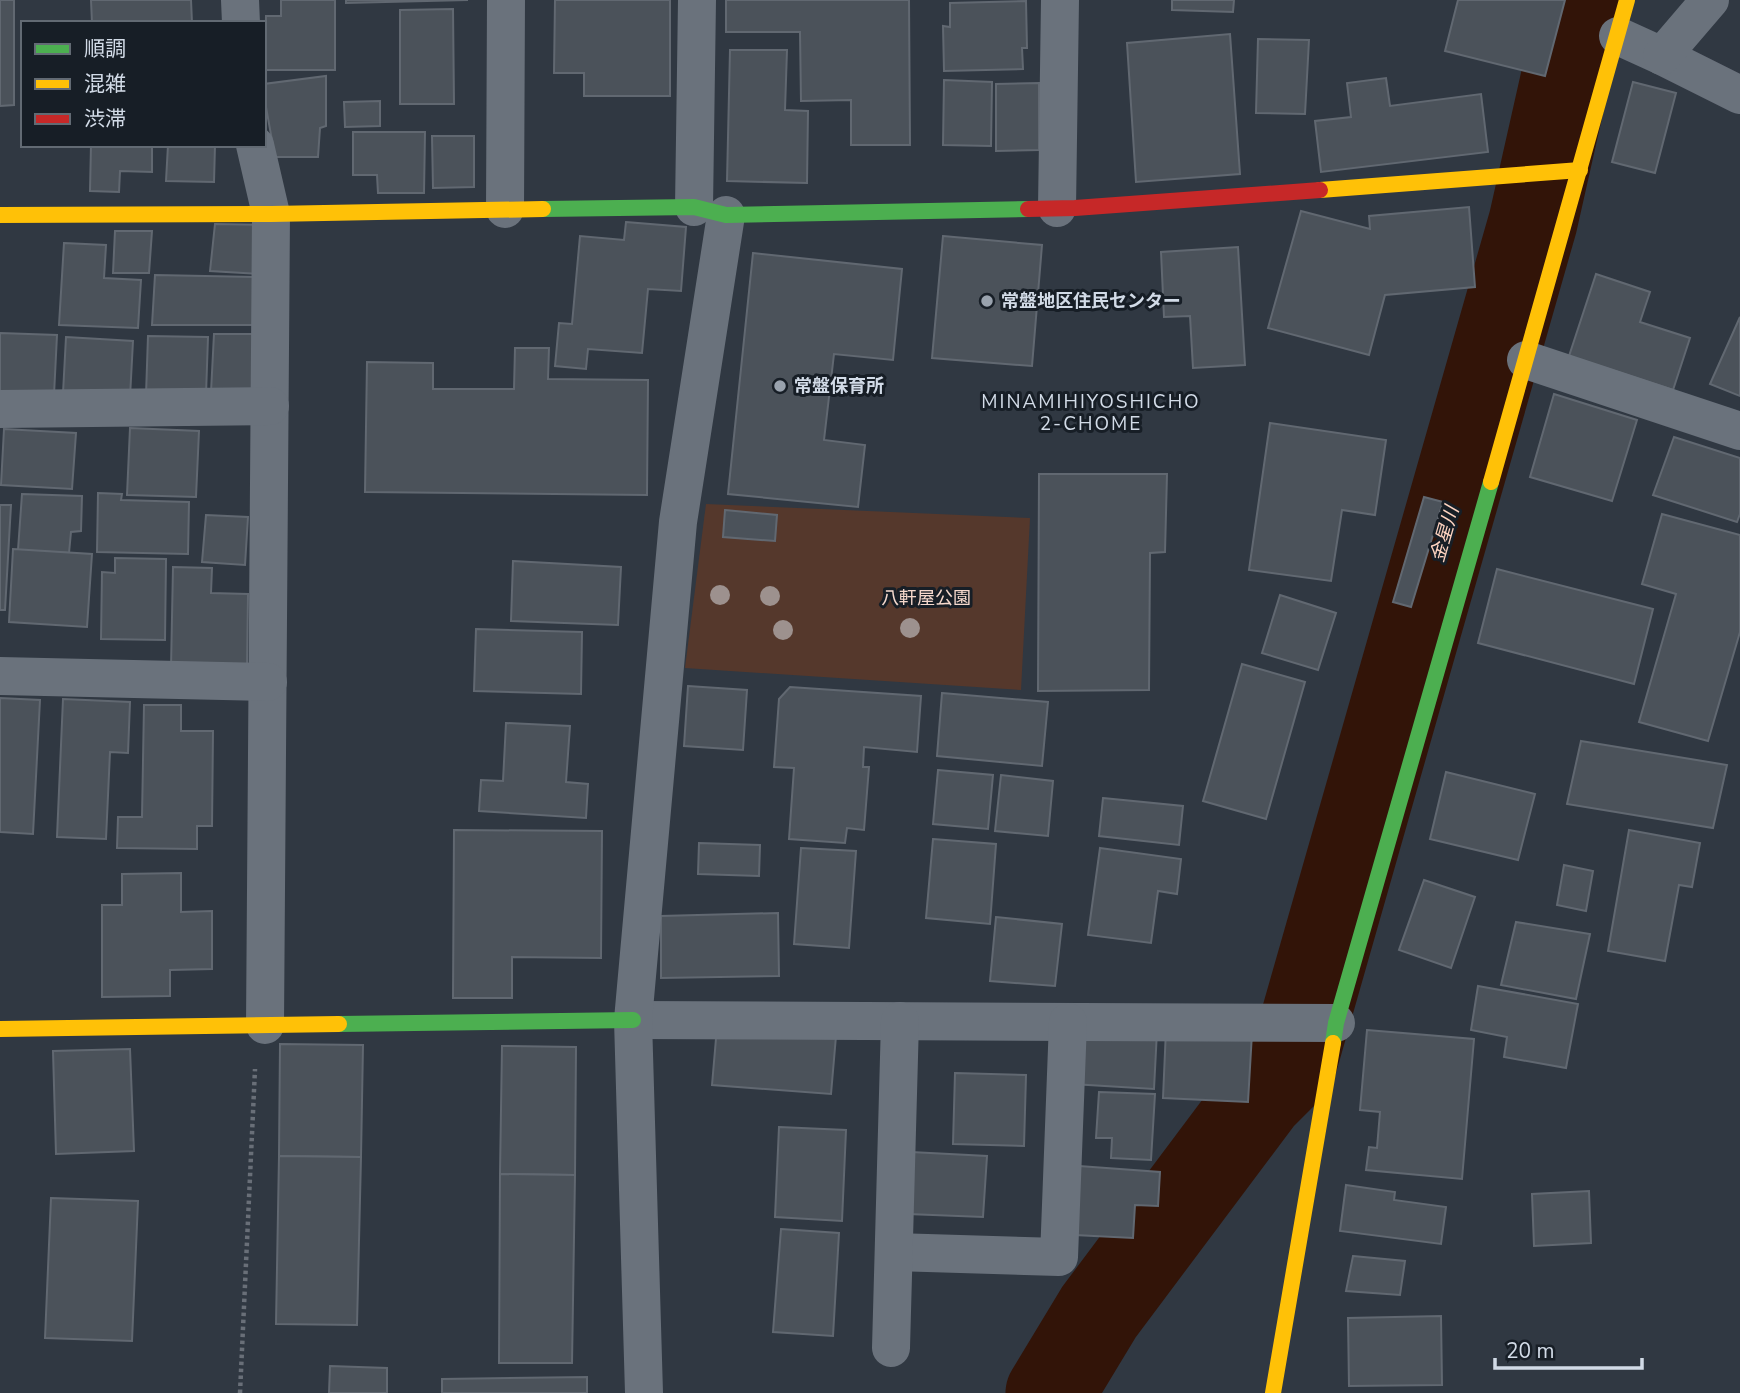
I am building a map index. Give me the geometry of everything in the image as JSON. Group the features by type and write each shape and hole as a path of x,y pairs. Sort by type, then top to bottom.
{"street":[{"path":"240,0 241,21"},
{"path":"505,209 506,0"},
{"path":"644,1393 633,1020 678,522 710,211 696,0"},
{"path":"1058,208 1060,0"},
{"path":"1662,56 1710,0"},
{"path":"1273,1393 1336,1023 1622,18 1662,56 1740,95"},
{"path":"255,147 271,214 268,682 261,1025"},
{"path":"0,215 271,214 505,209 710,211 1075,208 1580,170"},
{"path":"1526,360 1740,431"},
{"path":"0,409 270,405"},
{"path":"0,676 268,682"},
{"path":"0,1029 633,1020 1336,1023"},
{"path":"891,1348 900,1021"},
{"path":"894,1252 1059,1257 1068,1022"}],"path":[{"path":"240,1393 261,1025"}],"green space":[{"name":"八軒屋公園","path":"706,504 1030,518 1021,690 685,668"}],"building":[{"path":"0,0 14,0 14,105 0,106"},
{"path":"91,0 191,0 192,21 92,21"},
{"path":"281,0 335,0 335,70 266,70 266,16 281,16"},
{"path":"346,0 468,0 346,3"},
{"path":"555,0 670,0 670,96 584,96 584,73 554,73"},
{"path":"726,0 909,0 910,145 851,145 851,100 801,101 800,32 726,32"},
{"path":"1172,0 1234,0 1233,12 1172,10"},
{"path":"1458,0 1565,0 1545,76 1445,51"},
{"path":"1026,1 1027,48 1022,48 1023,69 944,71 943,26 950,27 950,3"},
{"path":"453,9 454,104 400,104 400,10"},
{"path":"1230,34 1240,174 1136,182 1127,43"},
{"path":"1258,39 1309,40 1305,114 1256,113"},
{"path":"730,50 787,50 785,110 808,111 807,183 727,181"},
{"path":"326,76 326,126 320,128 318,157 275,157 266,107 266,84"},
{"path":"1386,78 1390,106 1481,94 1488,152 1321,172 1315,121 1351,117 1347,83"},
{"path":"944,80 992,82 991,146 943,145"},
{"path":"1633,82 1676,93 1655,173 1612,162"},
{"path":"1039,83 1039,150 996,151 996,84"},
{"path":"380,101 380,126 345,127 344,102"},
{"path":"353,132 425,132 424,193 378,193 377,175 353,175"},
{"path":"432,136 474,136 474,187 433,188"},
{"path":"91,147 152,147 152,172 120,171 119,192 90,191"},
{"path":"168,147 215,147 214,182 166,181"},
{"path":"1469,207 1475,287 1385,295 1369,355 1268,328 1301,211 1370,229 1369,216"},
{"path":"626,222 686,227 681,291 648,289 642,353 588,349 586,369 555,366 559,323 572,324 580,236 624,240"},
{"path":"215,224 266,225 262,274 210,271"},
{"path":"115,231 152,231 149,273 113,273"},
{"name":"常盤地区住民センター","path":"943,236 1042,245 1032,366 932,358"},
{"path":"64,243 106,245 104,278 141,280 138,328 59,325"},
{"path":"1238,247 1245,365 1193,368 1190,316 1164,317 1161,252"},
{"path":"753,253 902,269 893,360 834,354 824,440 865,445 858,507 728,494"},
{"path":"1596,274 1650,292 1640,322 1690,338 1673,390 1569,356"},
{"path":"155,275 262,277 261,325 152,325"},
{"path":"1740,317 1740,396 1710,384"},
{"path":"0,333 57,335 54,395 0,393"},
{"path":"214,334 264,334 260,394 211,392"},
{"path":"148,336 208,337 206,395 146,395"},
{"path":"66,337 133,341 130,397 63,393"},
{"path":"515,348 549,348 548,379 648,380 647,495 365,492 367,362 433,363 433,389 514,389"},
{"path":"1554,394 1637,420 1612,501 1530,477"},
{"path":"1270,423 1386,440 1375,515 1342,510 1331,581 1249,570"},
{"path":"130,428 199,431 196,497 127,495"},
{"path":"4,429 76,433 72,489 1,485"},
{"path":"1674,437 1740,458 1740,514 1737,522 1653,495"},
{"path":"1039,474 1167,474 1165,552 1150,553 1149,690 1038,691"},
{"path":"98,493 122,494 121,500 189,502 188,554 97,552"},
{"path":"22,494 82,496 81,531 71,532 69,553 18,550"},
{"path":"1424,497 1443,502 1411,607 1393,602"},
{"path":"0,505 11,505 5,610 0,610"},
{"path":"725,510 777,515 775,541 723,537"},
{"path":"1662,514 1740,535 1740,632 1708,741 1639,722 1676,594 1642,584"},
{"path":"206,515 248,517 245,565 202,562"},
{"path":"13,549 92,554 87,627 9,622"},
{"path":"115,558 166,559 165,640 101,639 102,572 115,573"},
{"path":"513,561 621,567 618,625 511,621"},
{"path":"173,567 212,568 211,593 248,594 247,669 171,668"},
{"path":"1497,569 1653,609 1634,684 1478,643"},
{"path":"1280,595 1336,613 1318,670 1262,653"},
{"path":"476,629 582,632 581,694 474,691"},
{"path":"1242,664 1305,682 1266,819 1203,801"},
{"path":"688,686 747,690 743,750 684,746"},
{"path":"790,687 921,696 917,752 864,747 863,767 869,767 864,830 847,828 845,843 789,839 794,768 774,767 779,699"},
{"path":"942,693 1048,702 1042,766 937,756"},
{"path":"0,698 40,700 33,834 0,832"},
{"path":"63,699 130,702 128,753 110,752 106,839 57,837"},
{"path":"144,705 181,705 181,731 213,731 212,826 197,826 197,849 117,848 118,817 142,817"},
{"path":"506,723 570,726 566,782 588,784 586,818 479,811 481,780 503,781"},
{"path":"1581,741 1727,765 1713,828 1567,804"},
{"path":"938,770 993,775 988,829 933,824"},
{"path":"1446,772 1535,794 1518,860 1430,839"},
{"path":"1001,775 1053,781 1048,836 995,831"},
{"path":"1103,798 1183,806 1179,845 1099,836"},
{"path":"454,830 602,831 601,958 512,957 512,998 453,998"},
{"path":"1629,830 1700,843 1692,887 1679,885 1665,961 1608,951"},
{"path":"933,839 996,844 990,924 926,918"},
{"path":"699,843 760,845 759,876 698,874"},
{"path":"801,848 856,851 849,948 794,944"},
{"path":"1100,848 1181,859 1177,894 1158,891 1151,943 1088,935"},
{"path":"1564,865 1593,871 1586,911 1557,905"},
{"path":"181,873 181,912 212,911 212,969 170,970 170,996 102,997 102,905 122,905 122,874"},
{"path":"1424,880 1475,897 1451,968 1399,950"},
{"path":"778,913 779,976 661,978 661,916"},
{"path":"996,917 1062,924 1055,986 990,981"},
{"path":"1516,922 1590,934 1576,999 1501,985"},
{"path":"1478,986 1578,1004 1566,1068 1504,1057 1507,1037 1471,1030"},
{"path":"717,1027 836,1036 831,1094 712,1085"},
{"path":"1076,1027 1157,1031 1154,1089 1072,1084"},
{"path":"1166,1029 1252,1033 1248,1102 1163,1098"},
{"path":"1367,1030 1474,1039 1462,1179 1366,1170 1369,1147 1377,1148 1380,1112 1360,1110"},
{"path":"280,1044 363,1045 361,1157 279,1156"},
{"path":"502,1046 576,1047 575,1175 500,1174"},
{"path":"130,1049 134,1151 56,1154 53,1051"},
{"path":"955,1073 1026,1075 1024,1146 953,1144"},
{"path":"1099,1092 1155,1094 1151,1160 1111,1158 1112,1138 1096,1138"},
{"path":"779,1127 846,1130 842,1221 775,1217"},
{"path":"911,1152 987,1156 983,1217 908,1214"},
{"path":"279,1156 361,1157 357,1325 276,1324"},
{"path":"1079,1166 1160,1172 1158,1206 1135,1205 1133,1238 1075,1235"},
{"path":"500,1174 575,1175 572,1363 499,1363"},
{"path":"1346,1185 1395,1192 1394,1200 1446,1207 1441,1244 1340,1231"},
{"path":"1589,1191 1591,1243 1534,1246 1532,1194"},
{"path":"51,1198 138,1201 132,1341 45,1338"},
{"path":"781,1229 839,1233 833,1336 773,1332"},
{"path":"1353,1256 1405,1261 1400,1295 1346,1291"},
{"path":"1441,1316 1442,1385 1349,1386 1348,1318"},
{"path":"330,1366 387,1368 387,1393 329,1393"},
{"path":"587,1377 587,1393 442,1393 442,1379"}],"waterway":[{"name":"金星川","path":"1050,1393 1099,1312 1260,1097 1292,1065 1533,222 1583,0"}],"traffic: fast":[{"path":"543,209 694,207 726,215 1028,209"},
{"path":"1333,1043 1336,1023 1491,482"},
{"path":"339,1024 633,1020"}],"traffic: slow":[{"path":"1491,482 1627,0"},
{"path":"1320,190 1580,170"},
{"path":"0,215 543,209"},
{"path":"0,1029 339,1024"},
{"path":"1273,1393 1333,1043"}],"traffic: jam":[{"path":"1028,209 1320,190"}],"place":[{"name":"常盤地区住民センター","path":"987,301"},
{"name":"常盤保育所","path":"780,386"}],"district":[{"name":"MINAMIHIYOSHICHO 2-CHOME","path":"1091,412"}]}
